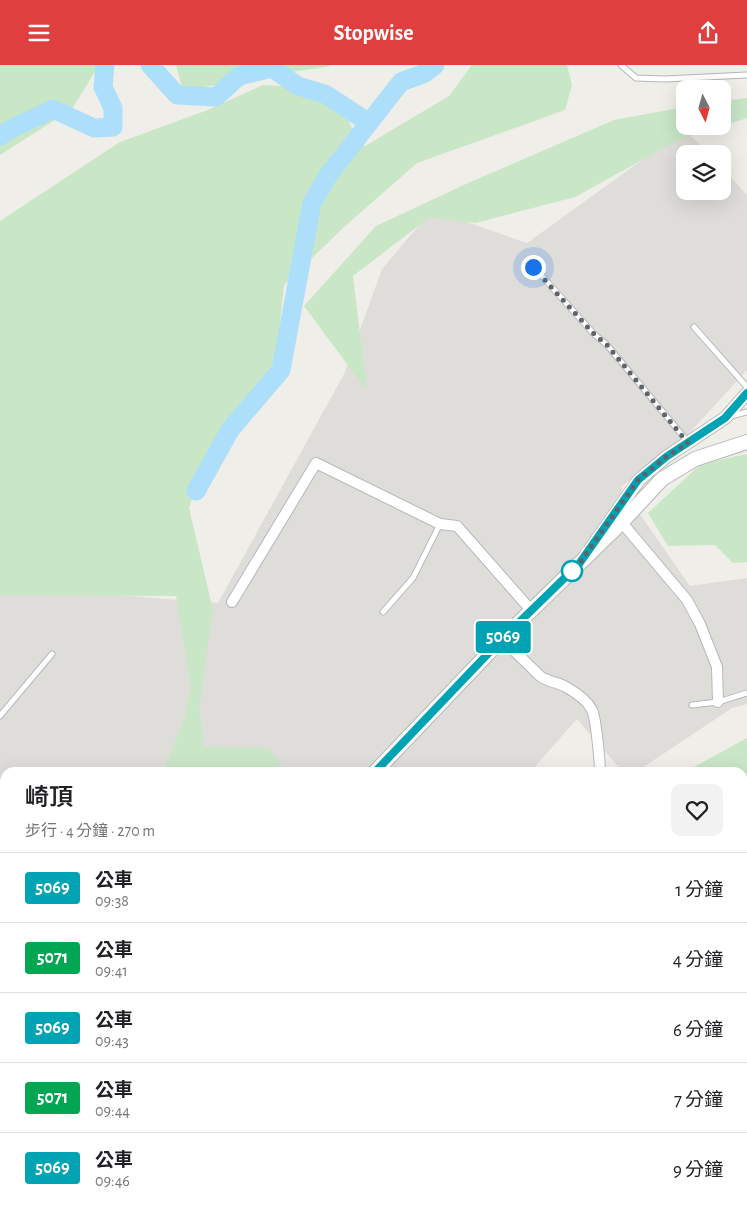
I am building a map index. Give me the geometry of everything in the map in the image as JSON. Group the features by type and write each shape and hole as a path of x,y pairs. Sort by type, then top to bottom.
{"main road":[{"path":"380,767 530,609 579,564 618,518 662,479 695,459 747,442"}],"street":[{"path":"718,703 717,667 700,624 687,600 618,518 638,480 666,457 725,418 747,393"},
{"path":"232,602 316,463 440,524 458,526 530,609"},
{"path":"502,639 540,676 547,681 563,685 580,696 593,711 600,767"}],"lane":[{"path":"621,65 636,78 665,79 747,75"},
{"path":"533,267 593,333 607,345 688,443"},
{"path":"694,327 747,387"},
{"path":"725,418 747,412"},
{"path":"383,612 413,579 440,524"},
{"path":"0,716 52,653"},
{"path":"692,705 718,703 747,693"}],"shaded area":[{"path":"677,135 691,135 700,145 676,145 676,200 731,200 731,178 747,195 747,370 682,441 621,487 690,586 747,578 747,704 732,708 644,767 619,767 577,719 534,767 0,767 0,586 218,603 344,374 382,269 432,210 527,243"}],"green space":[{"path":"0,65 99,65 72,109 0,155"},
{"path":"176,65 330,65 183,91"},
{"path":"472,65 567,65 572,85 565,110 417,163 343,228 284,285 275,369 208,453 189,508 213,610 199,709 204,747 269,748 281,765 278,767 165,767 185,718 191,686 176,596 0,595 0,221 120,142 205,111 263,85 333,89 357,138 365,146 449,96"},
{"path":"747,98 747,118 731,123 731,100"},
{"path":"676,109 676,135 693,135 678,140 575,197 475,223 430,217 353,276 367,391 304,306 376,226 466,184 614,120"},
{"path":"747,454 747,562 733,563 715,545 668,546 648,513 701,464"},
{"path":"747,738 747,767 694,767"}],"waterway":[{"path":"0,136 53,109 94,128 113,127 113,108 103,87 105,65"},
{"path":"150,65 177,95 216,97 239,76 272,68 298,86 325,94 368,122"},
{"path":"196,491 230,430 281,370 312,203 329,174 401,82 425,73 435,65"}],"bus line":[{"name":"5069","path":"380,767 530,609 579,564 638,480 666,457 725,418 747,393"}],"route":[{"path":"533,267 593,333 607,345 688,443 666,457 638,480 579,564 567,575 572,571"}]}
